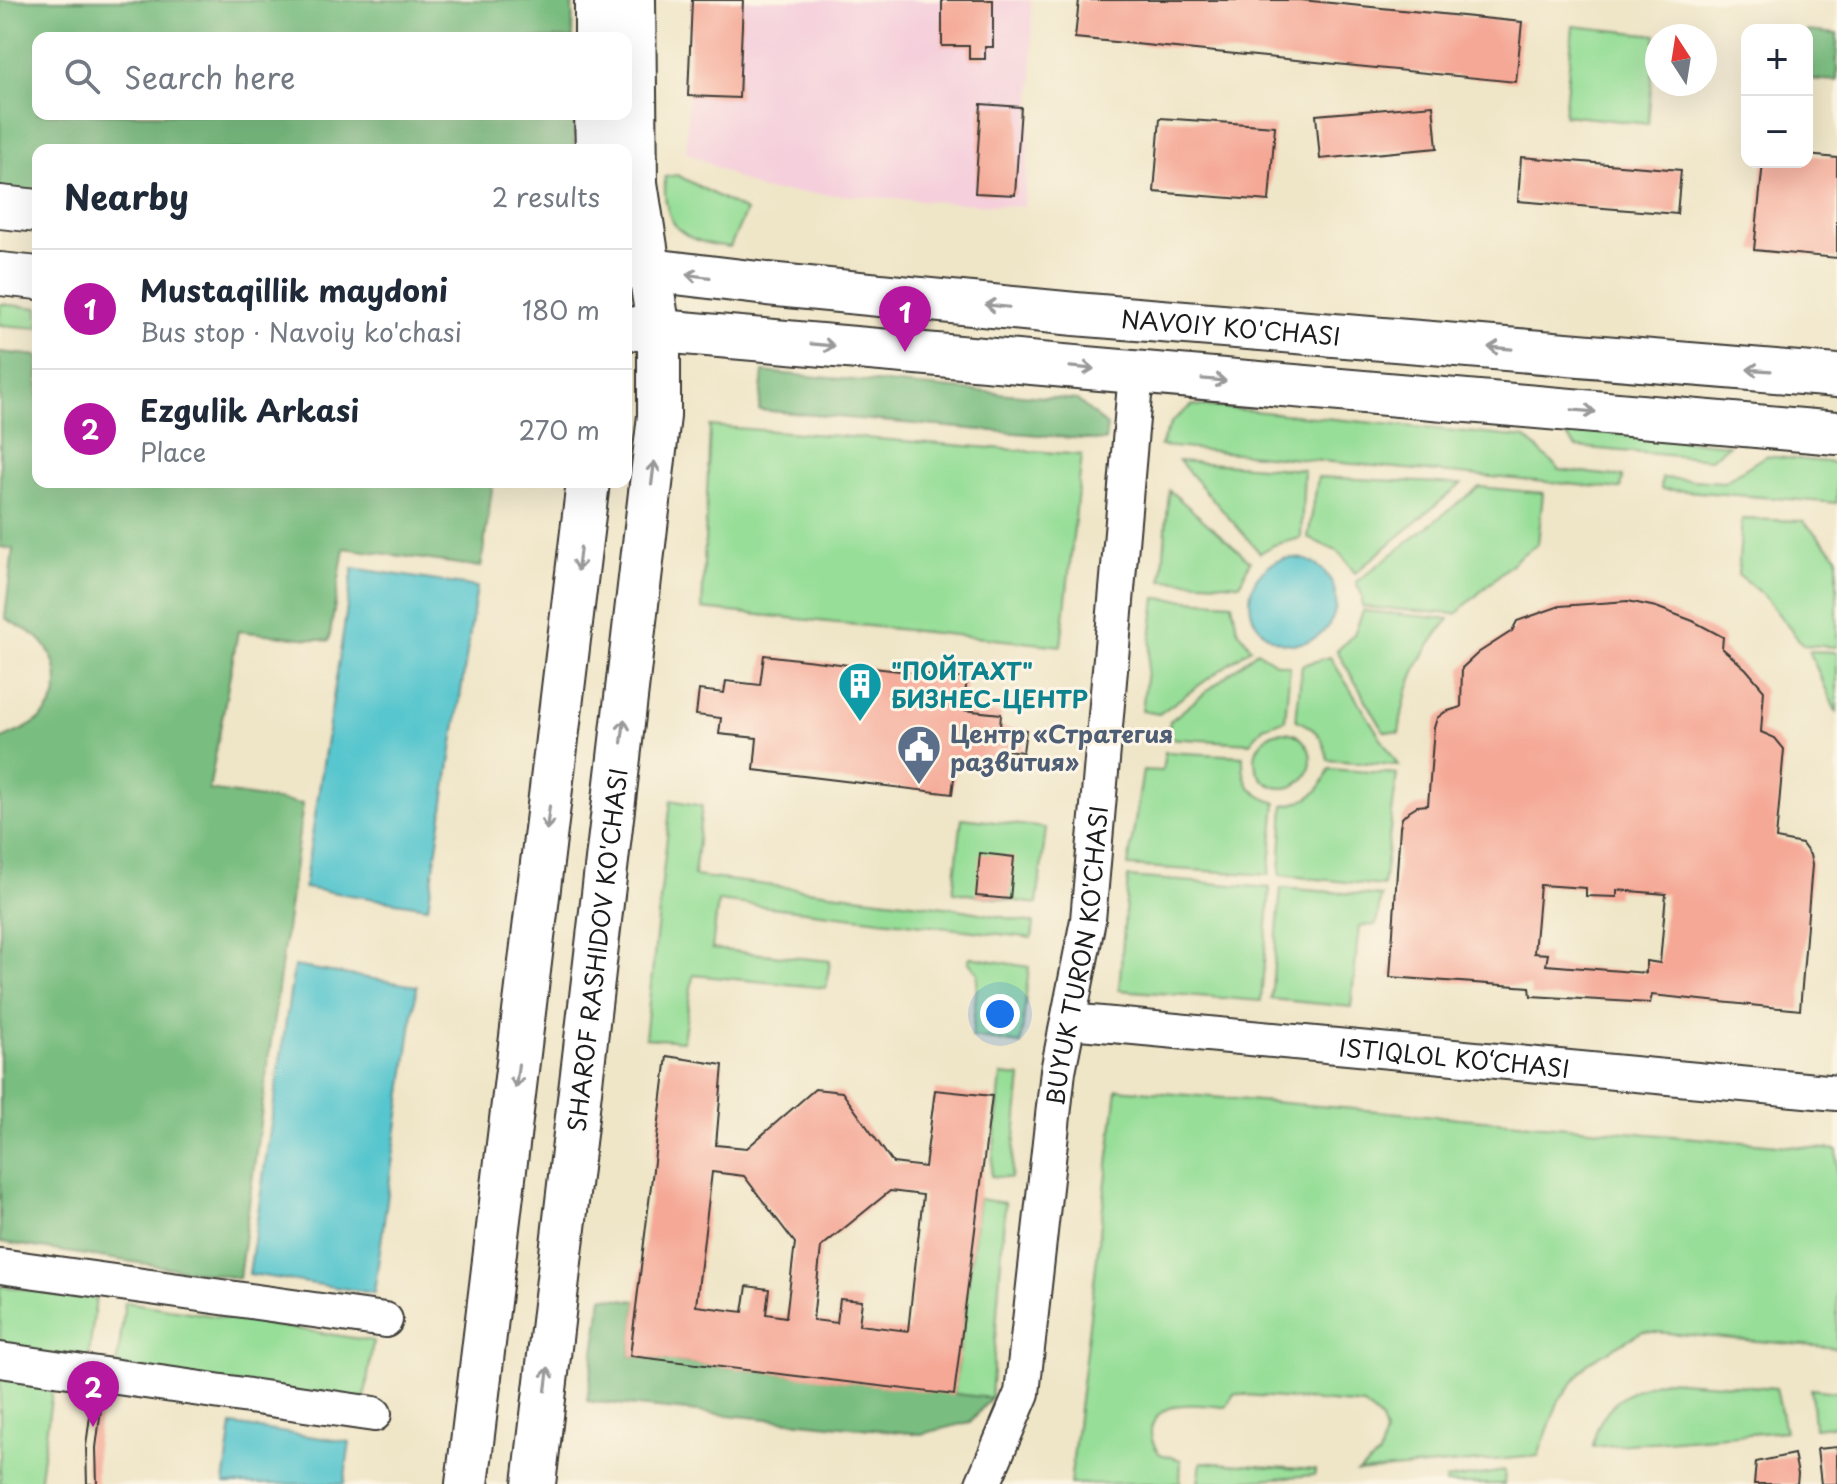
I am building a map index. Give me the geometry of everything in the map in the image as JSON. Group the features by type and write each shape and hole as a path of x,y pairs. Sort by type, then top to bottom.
{"main road":[{"path":"596,0 596,32"},
{"name":"SHAROF RASHIDOV KO'CHASI","path":"537,1465 659,416 634,277 634,0"},
{"path":"596,120 597,144"},
{"path":"0,207 32,210"},
{"path":"0,274 32,277"},
{"name":"NAVOIY KO'CHASI","path":"634,277 767,284 1075,314 1837,376"},
{"path":"642,330 1837,433"},
{"name":"SHAROF RASHIDOV KO'CHASI","path":"659,416 691,363 717,347 745,339"},
{"path":"467,1484 587,488"},
{"path":"473,1440 537,1465"}],"street":[{"name":"BUYUK TURON KO'CHASI","path":"983,1484 1022,1393 1058,1071 1088,920 1136,373"},
{"name":"ISTIQLOL KO‘CHASI","path":"1070,1021 1837,1093"},
{"path":"0,1266 385,1320"},
{"path":"0,1360 374,1414"}],"shaded area":[{"path":"691,0 1031,0 1033,76 1024,207 762,190 686,152"}],"green space":[{"path":"0,0 572,0 573,32 32,32 32,120 574,120 574,144 32,144 32,191 0,188"},
{"path":"1573,26 1645,34 1645,96 1651,96 1648,124 1564,115"},
{"path":"1813,32 1837,34 1837,81 1813,79"},
{"path":"677,175 746,211 730,247 688,236 672,220 667,209 665,177"},
{"path":"0,304 32,307 32,328 0,325"},
{"path":"0,352 32,355 32,488 492,488 481,567 344,548 329,641 238,631 209,790 303,804 239,1278 0,1242 0,740 29,727 43,716 57,687 54,665 44,645 33,634 5,618 13,549 0,547"},
{"path":"763,372 1077,400 1107,426 1105,441 759,410"},
{"path":"1193,405 1526,438 1560,470 1623,477 1621,489 1160,446 1172,421"},
{"path":"710,426 1082,455 1061,646 702,609"},
{"path":"1560,428 1729,445 1711,459 1576,447"},
{"path":"1765,456 1837,463 1837,503 1661,489 1662,478 1724,482"},
{"path":"1179,461 1304,470 1301,538 1274,545 1260,553"},
{"path":"1318,477 1461,484 1355,573 1339,552 1308,538"},
{"path":"1479,487 1543,493 1538,544 1520,556 1456,614 1362,607 1362,595 1356,582"},
{"path":"1169,490 1250,561 1240,584 1162,580"},
{"path":"1742,519 1803,521 1837,556 1837,647 1803,645 1763,595 1738,575"},
{"path":"1156,598 1232,603 1237,628 1251,648 1159,714 1142,711"},
{"path":"1363,611 1449,619 1415,672 1399,733 1384,731 1337,651 1354,634"},
{"path":"1257,651 1276,663 1290,666 1285,720 1263,727 1250,743 1167,738 1170,721"},
{"path":"1809,651 1837,652 1837,714"},
{"path":"1330,657 1398,765 1328,760 1318,735 1296,720 1302,665"},
{"path":"1283,732 1303,740 1311,760 1303,780 1283,788 1263,780 1255,760 1263,740"},
{"path":"1165,752 1243,756 1244,774 1249,787 1276,803 1269,875 1128,866 1143,770 1162,771"},
{"path":"1329,769 1397,774 1383,886 1280,875 1284,805 1313,795"},
{"path":"671,800 702,806 694,876 953,908 1034,923 1032,938 718,901 712,949 830,961 826,988 693,975 683,1041 645,1038"},
{"path":"962,818 1046,828 1037,904 953,892"},
{"path":"1128,877 1270,888 1261,1001 1119,990"},
{"path":"1281,888 1381,896 1376,925 1359,926 1351,1007 1271,999"},
{"path":"970,957 1029,967 1021,1044 972,1037 978,973 968,961"},
{"path":"1001,1075 1021,1077 1011,1178 991,1176"},
{"path":"1117,1089 1837,1150 1837,1348 1643,1331 1589,1362 1559,1400 1538,1456 1358,1472 1379,1456 1385,1433 1381,1420 1364,1405 1234,1394 1226,1407 1175,1406 1166,1409 1153,1423 1152,1439 1160,1454 1181,1460 1180,1483 1070,1484"},
{"path":"979,1199 1005,1203 991,1398 954,1395"},
{"path":"0,1286 96,1298 88,1362 0,1351"},
{"path":"602,1297 637,1301 630,1356 991,1398 970,1422 921,1434 587,1401"},
{"path":"125,1302 373,1341 364,1403 117,1366"},
{"path":"0,1372 54,1378 39,1484 0,1484"},
{"path":"1665,1380 1776,1388 1785,1431 1593,1447 1596,1433 1608,1410 1627,1394"},
{"path":"1811,1389 1837,1392 1837,1425 1814,1428"},
{"path":"1201,1462 1315,1470 1315,1475 1198,1484"},
{"path":"1505,1471 1504,1484 1445,1484 1446,1480"}],"water":[{"path":"1293,558 1309,562 1323,571 1332,585 1336,601 1332,617 1323,631 1309,640 1293,644 1277,640 1263,631 1254,617 1250,601 1254,585 1263,571 1277,562"},
{"path":"353,568 477,587 428,907 304,888"},
{"path":"294,966 417,986 374,1293 249,1274"},
{"path":"232,1425 350,1442 344,1484 224,1484"}],"building":[{"path":"692,0 743,0 739,98 688,96"},
{"path":"942,0 993,0 993,47 985,47 985,59 969,59 969,46 942,46"},
{"path":"1079,0 1301,0 1522,22 1516,82 1075,38"},
{"path":"981,104 1021,107 1015,195 975,193"},
{"path":"1433,105 1437,148 1320,159 1316,115"},
{"path":"1160,118 1275,126 1269,201 1154,192"},
{"path":"1813,156 1837,158 1837,258 1754,250 1762,168 1813,168"},
{"path":"1521,157 1681,170 1677,214 1518,201"},
{"path":"1628,601 1656,607 1693,621 1723,637 1722,648 1764,690 1761,732 1775,738 1784,749 1776,839 1802,844 1810,855 1812,865 1800,1010 1652,995 1650,1003 1531,996 1530,987 1390,977 1400,827 1402,818 1409,811 1428,805 1437,718 1461,707 1462,668 1478,653 1512,631 1517,621 1560,606","holes":["1540,885 1586,888 1586,896 1617,897 1617,890 1666,894 1660,963 1646,961 1646,973 1546,965 1548,954 1534,953"]},
{"name":"\"ПОЙТАХТ\" БИЗНЕС-ЦЕНТР","path":"764,655 967,679 963,710 1001,714 1000,727 1026,730 1023,752 997,749 995,767 956,763 952,794 754,770 757,738 719,734 721,718 696,715 699,690 724,693 726,681 760,685"},
{"path":"980,853 1014,857 1010,899 976,896"},
{"path":"667,1056 723,1065 716,1145 747,1148 815,1089 842,1092 893,1163 925,1167 935,1090 992,1096 954,1395 630,1356","holes":["712,1172 744,1176 795,1243 786,1317 766,1314 769,1289 747,1286 743,1312 696,1306","890,1191 923,1195 908,1331 859,1325 862,1301 840,1299 837,1323 813,1320 821,1247"]},
{"path":"91,1408 101,1409 96,1448 97,1484 87,1484 86,1446"},
{"path":"1837,1447 1837,1484 1821,1484 1817,1449"},
{"path":"1794,1454 1797,1484 1754,1484 1756,1462"}],"place":[{"name":"Mustaqillik maydoni","path":"905,352"},
{"name":"\"ПОЙТАХТ\" БИЗНЕС-ЦЕНТР","path":"860,723"},
{"name":"Центр «Стратегия развития»","path":"919,786"},
{"name":"Ezgulik Arkasi","path":"93,1427"}]}
